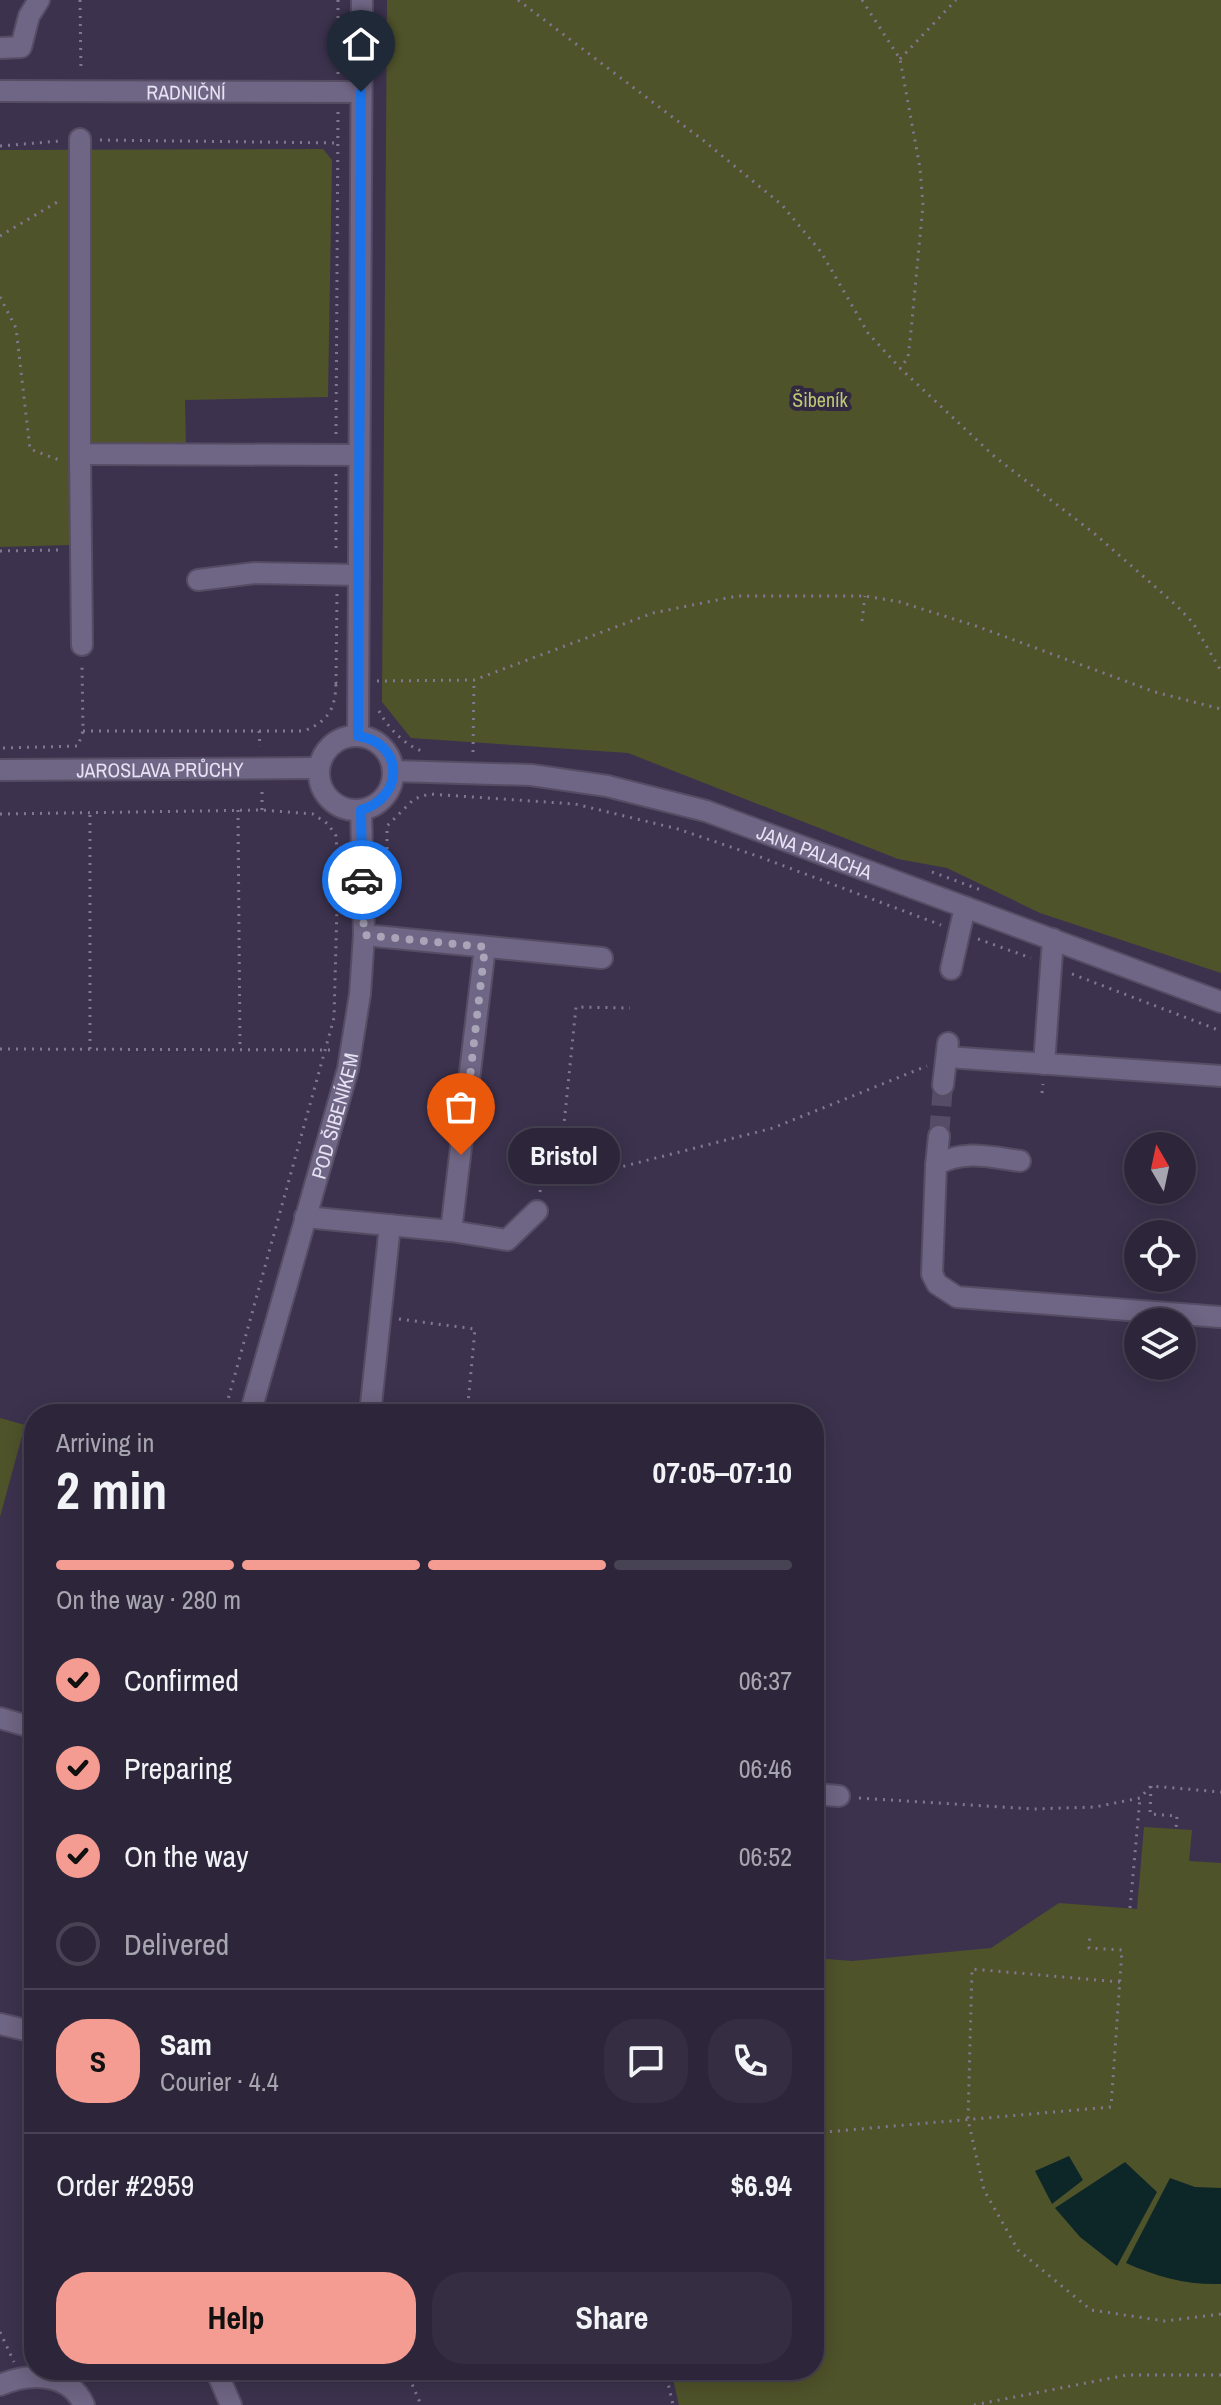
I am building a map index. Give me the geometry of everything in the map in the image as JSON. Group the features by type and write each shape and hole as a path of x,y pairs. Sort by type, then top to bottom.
{"street":[{"path":"358,736 367,682 359,575 362,0"},
{"path":"0,48 21,47 29,5"},
{"name":"RADNIČNÍ","path":"4,94 361,92"},
{"path":"80,139 82,645"},
{"path":"80,461 359,455"},
{"path":"198,580 255,573 359,575"},
{"path":"358,736 369,737 386,750 394,771 388,792 381,801 361,810 339,806 330,799 323,790 319,768 322,758 337,741 358,736"},
{"name":"JAROSLAVA PRŮCHY","path":"0,770 319,768"},
{"name":"JANA PALACHA","path":"394,771 531,775 607,786 706,811 1221,1002"},
{"name":"POD ŠIBENÍKEM","path":"253,1404 348,1069 360,994 364,935 361,810"},
{"path":"951,969 965,907"},
{"path":"364,935 602,958"},
{"path":"1044,1064 1053,939"},
{"path":"451,1231 485,947"},
{"path":"943,1085 942,1055 1221,1076"},
{"path":"939,1136 932,1274 945,1291 957,1297 1221,1317"},
{"path":"936,1165 951,1156 1020,1161"},
{"path":"305,1217 451,1231 507,1240 537,1211"},
{"path":"371,1404 390,1225"},
{"path":"0,1718 24,1725"},
{"path":"824,1795 839,1796"},
{"path":"0,2024 24,2030"},
{"path":"0,2385 24,2376"},
{"path":"58,2380 84,2405"},
{"path":"220,2380 231,2405"}],"path":[{"path":"83,731 304,731 322,724 335,703 338,0"},
{"path":"518,0 782,205 821,252 868,333 900,368 995,457 1095,534 1177,606 1193,623 1221,671"},
{"path":"862,0 900,59 914,128 923,205 908,358 900,368"},
{"path":"900,59 956,0"},
{"path":"0,146 80,139 338,143"},
{"path":"0,236 81,188"},
{"path":"0,297 16,328 30,449 80,461"},
{"path":"0,551 82,550"},
{"path":"336,683 474,680 653,613 737,596 865,596 900,602 976,626 1155,692 1221,709"},
{"path":"862,621 865,596"},
{"path":"0,748 78,746 83,731 82,645"},
{"path":"463,753 473,754 474,680"},
{"path":"367,682 377,693"},
{"path":"377,705 384,721 410,747 423,752"},
{"path":"338,868 387,867 387,826 414,799 429,794 575,804 678,829 760,857 1221,1031"},
{"path":"238,810 240,1049"},
{"path":"0,814 262,810 313,814 328,824 336,836 334,1018 227,1404"},
{"path":"90,813 90,1049"},
{"path":"927,871 940,873 980,890"},
{"path":"560,1163 576,1007 630,1008"},
{"path":"0,1049 340,1050"},
{"path":"537,1211 546,1161 613,1169 773,1128 942,1055"},
{"path":"380,1316 475,1329 468,1404"},
{"path":"1151,1786 1221,1792"},
{"path":"839,1796 1033,1809 1095,1807 1140,1798 1151,1786"},
{"path":"1151,1786 1150,1814 1177,1816 1176,1829"},
{"path":"1130,1908 1140,1798"},
{"path":"824,2132 1111,2107 1122,1950 1089,1948 1090,1934"},
{"path":"1120,1982 972,1969 968,2120 984,2190 1018,2250 1091,2310 1165,2321 1221,2314"},
{"path":"0,2332 20,2376"},
{"path":"974,2405 1127,2375 1221,2375"},
{"path":"410,2380 421,2405"},
{"path":"667,2380 673,2405"}],"green space":[{"name":"Šibeník","path":"387,0 1221,0 1221,973 1040,913 947,868 898,859 628,753 411,738 382,702"},
{"path":"323,149 332,160 328,397 185,400 186,449 69,449 70,545 0,547 0,150"},
{"path":"0,1418 24,1425 24,1429 0,1517"},
{"path":"1144,1827 1192,1830 1189,1861 1221,1863 1221,2405 679,2405 673,2380 824,2380 824,1959 852,1961 991,1948 1059,1903 1137,1909"}],"shaded area":[{"path":"1069,2156 1083,2180 1052,2204 1035,2171"},
{"path":"1125,2162 1157,2192 1117,2266 1080,2237 1055,2208"},
{"path":"1170,2178 1195,2187 1221,2188 1221,2284 1172,2279 1126,2263"}],"tunnel":[{"path":"939,1136 943,1085"}],"way so far":[{"path":"362,880 364,935 485,947 461,1155"}],"place":[{"name":"Bristol","path":"461,1155"}],"route":[{"path":"361,92 358,736 369,737 379,743 392,760 394,771 393,782 381,801 361,810 362,880"}]}
